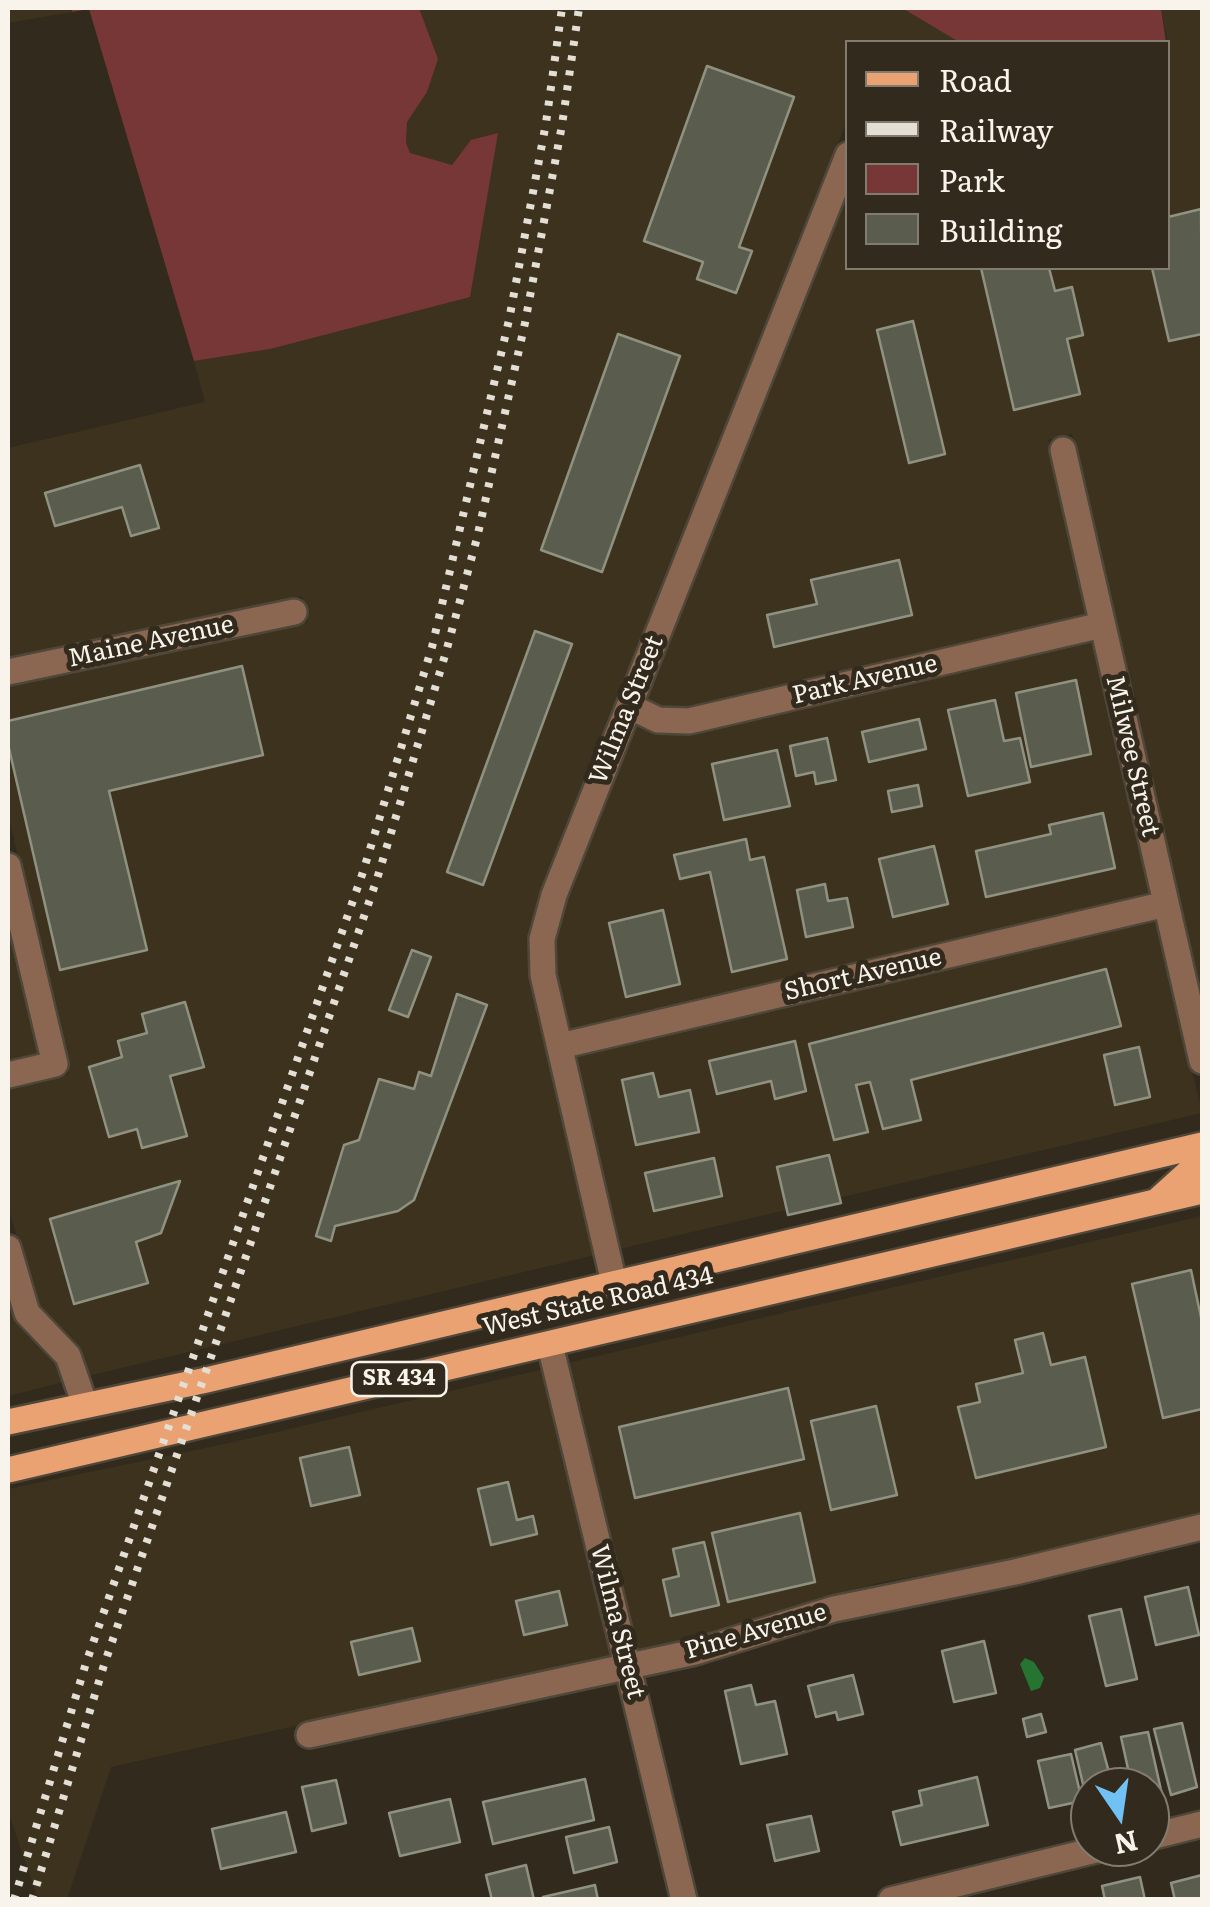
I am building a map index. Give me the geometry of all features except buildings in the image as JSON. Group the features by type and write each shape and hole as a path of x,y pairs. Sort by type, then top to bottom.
{"main road":[{"name":"West State Road 434","path":"8,1422 202,1381 1202,1145"},
{"path":"1155,1202 1202,1160"},
{"name":"West State Road 434","path":"8,1470 1202,1191"}],"street":[{"name":"Wilma Street","path":"614,1283 543,976 542,939 550,905 845,163"},
{"name":"Milwee Street","path":"1063,450 1202,1061"},
{"name":"Maine Avenue","path":"8,672 294,612"},
{"name":"Park Avenue","path":"628,706 658,720 689,720 1102,625"},
{"path":"8,866 55,1064 8,1075"},
{"name":"Short Avenue","path":"560,1046 1166,904"},
{"path":"8,1248 27,1312 68,1356 85,1405"},
{"name":"Wilma Street","path":"550,1344 684,1900"},
{"name":"Pine Avenue","path":"309,1736 722,1644 834,1608 1015,1572 1202,1527"},
{"path":"1170,1832 1202,1824"},
{"path":"891,1900 1070,1856"}],"shaded area":[{"path":"8,8 72,8 72,12 8,23"},
{"path":"419,8 902,8 956,40 845,40 845,126 539,899 530,935 595,1255 88,1376 76,1347 37,1305 8,1206 8,1089 69,1074 8,814 8,687 308,622 302,596 8,658 8,448 205,402 194,361 270,349 497,134 471,141 452,165 410,154 407,122 427,92 438,59"},
{"path":"1161,8 1202,8 1202,1008 1072,434 1048,440 1087,614 687,707 660,706 645,699 845,195 845,270 1170,270 1168,40"},
{"path":"1093,641 1152,894 568,1030 555,974 554,942 562,910 635,724 658,733 692,734"},
{"path":"8,919 39,1053 8,1061"},
{"path":"1158,921 1202,1113 619,1249 574,1056"},
{"path":"1202,1216 1202,1513 1012,1559 878,1583 691,1638 636,1650 567,1363"},
{"path":"8,1291 19,1322 58,1364 64,1382 8,1396"},
{"path":"544,1369 613,1655 111,1767 67,1899 38,1899 8,1811 8,1489 234,1442"},
{"path":"1025,1658 1034,1662 1044,1678 1040,1688 1031,1691 1020,1664"}],"green space":[{"path":"72,8 419,8 438,59 427,92 407,122 406,143 410,153 452,165 471,140 498,133 470,297 270,349 194,361 89,9 72,12"},
{"path":"902,8 1161,8 1166,40 956,40"}],"railway":[{"path":"14,1900 86,1663 363,872 432,647 509,320 546,123 562,8"},
{"path":"32,1900 104,1665 377,879 446,652 477,538 525,323 562,125 579,8"}]}
